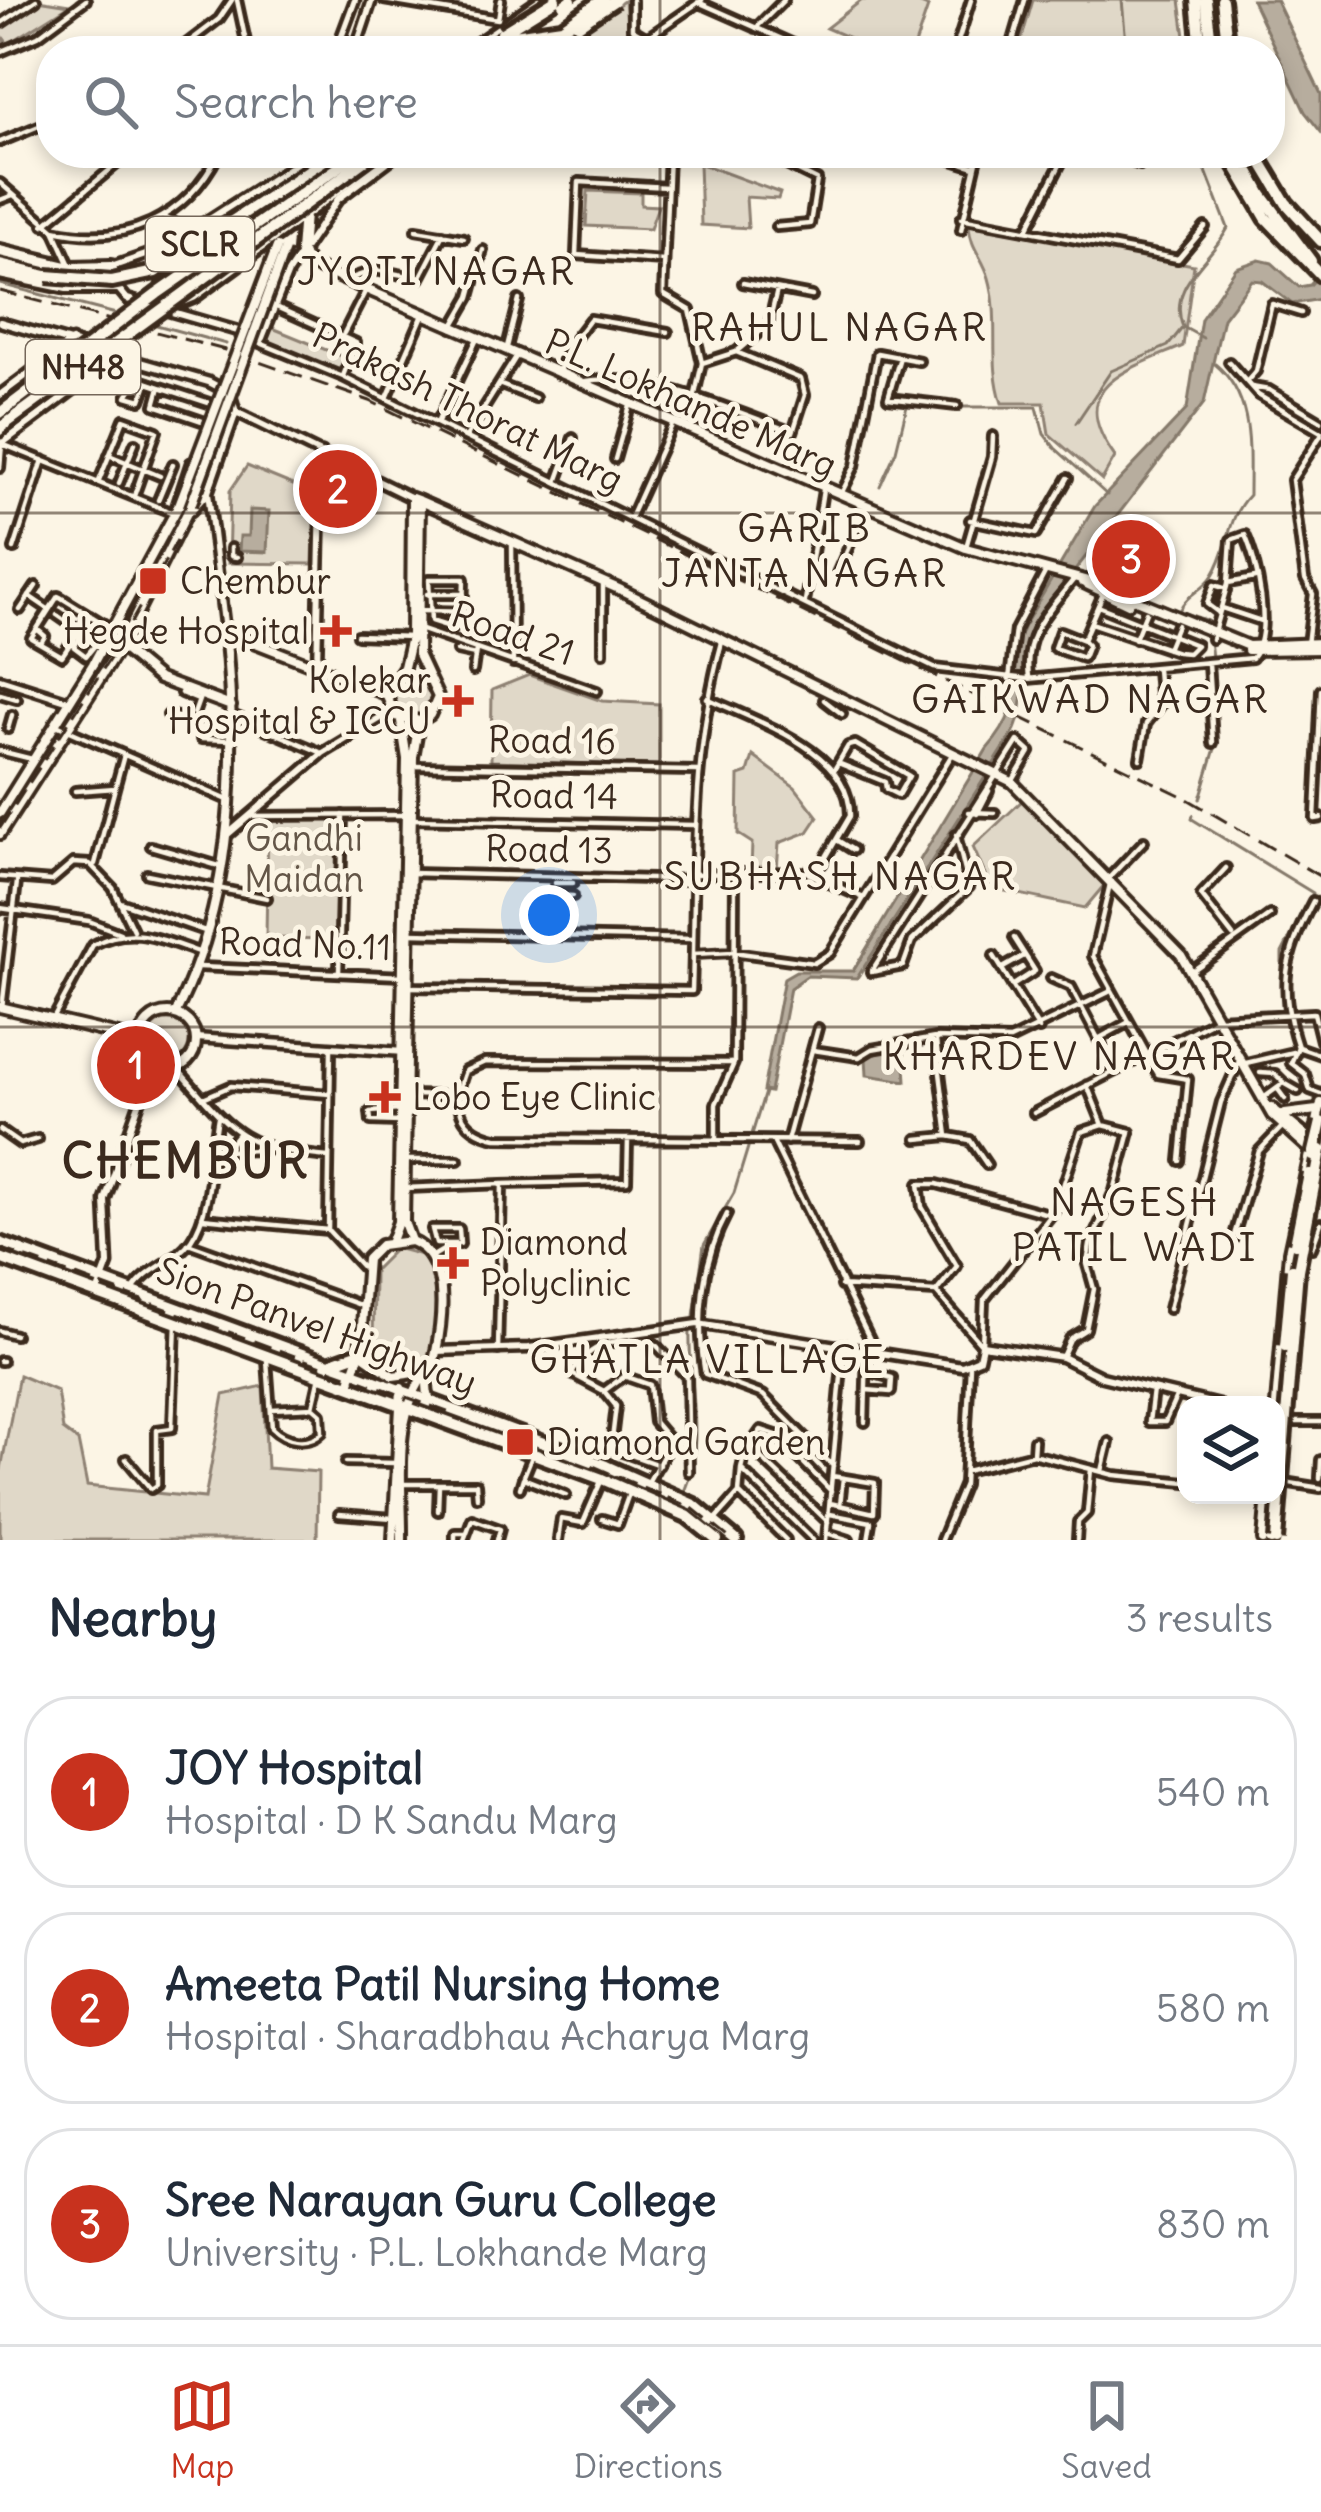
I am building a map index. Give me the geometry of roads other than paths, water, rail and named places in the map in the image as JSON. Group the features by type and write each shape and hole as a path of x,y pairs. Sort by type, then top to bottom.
{"highway":[{"path":"503,36 555,0"},
{"path":"545,36 571,0"},
{"path":"528,36 586,0"},
{"path":"507,36 602,0"},
{"path":"511,36 533,25 581,24 616,0"},
{"path":"1196,0 1200,36"},
{"path":"1206,0 1210,36"},
{"path":"1222,0 1226,36"},
{"path":"523,11 533,25"},
{"path":"537,36 553,22"},
{"name":"SCLR","path":"48,273 111,275 152,266 309,168"},
{"path":"157,294 176,273 311,168"},
{"name":"SCLR","path":"0,262 112,281 155,272 311,168"},
{"name":"NH48","path":"0,413 157,294 338,168"},
{"name":"NH48","path":"0,428 355,168"},
{"path":"167,307 194,296 311,218 368,168"},
{"path":"1237,168 1266,218 1318,272"},
{"path":"1247,168 1318,272"},
{"path":"1265,168 1286,203 1321,241"},
{"path":"282,238 303,245 311,218"},
{"path":"0,262 111,267 117,287 67,287 0,262"},
{"path":"1281,1396 1289,1286 1320,1112"},
{"path":"1272,1540 1298,1270 1317,1149"},
{"name":"Sion Panvel Highway","path":"0,1244 176,1321 268,1355 325,1369"},
{"name":"Sion Panvel Highway","path":"0,1258 133,1290 351,1379 406,1389 694,1505 736,1540"},
{"path":"325,1369 360,1353"},
{"name":"Sion Panvel Highway","path":"351,1379 402,1417 422,1412 602,1479 687,1516 717,1540"},
{"path":"1270,1504 1272,1540"}],"main road":[{"path":"0,813 5,797 110,633 174,511 282,238 315,168"},
{"path":"0,834 120,647 189,509 282,238"},
{"name":"P.L. Lokhande Marg","path":"303,245 310,266 839,497 966,548 1076,580 1213,637"},
{"path":"416,500 603,582 1012,782 1192,971 1262,1099 1283,1126 1317,1149"},
{"path":"386,694 400,674 417,611 416,500"},
{"path":"411,1241 405,1228 403,1095 410,766 414,736 438,697 426,676 413,631 416,500"},
{"name":"P.L. Lokhande Marg","path":"1076,580 1144,617 1161,616 1175,629 1259,650 1321,646"},
{"path":"176,1014 198,967 230,801 232,715 225,632 386,694"},
{"path":"110,633 159,679 232,715"},
{"name":"P.L. Lokhande Marg","path":"1259,650 1321,646"},
{"path":"400,674 426,676"},
{"path":"386,694 391,712 400,720 410,766"},
{"path":"400,720 421,721"},
{"path":"1,1007 140,1040 153,1064 176,1067 191,1056 196,1038 189,1023 176,1014 152,1018 140,1040"},
{"path":"391,1241 398,1222 403,1095"},
{"path":"1270,1107 1317,1149"},
{"path":"1277,1396 1289,1252 1317,1149 1320,1112 1282,1114"},
{"path":"1285,1472 1321,1178"},
{"path":"351,1379 360,1353 363,1268 373,1251 391,1241 411,1241 432,1251 440,1278 429,1398"},
{"path":"360,1353 394,1376 429,1369"},
{"path":"398,1540 406,1389 429,1369"},
{"path":"1272,1540 1279,1504"}],"street":[{"path":"0,24 36,0"},
{"path":"38,36 86,0"},
{"path":"197,36 234,0"},
{"path":"234,0 244,36"},
{"path":"342,36 355,0"},
{"path":"360,36 372,0"},
{"path":"384,0 498,19 501,0"},
{"path":"487,36 539,0"},
{"path":"556,36 616,0"},
{"path":"632,0 632,29 640,36"},
{"path":"756,28 784,0"},
{"path":"960,36 971,0"},
{"path":"1014,36 1025,0"},
{"path":"650,36 700,1 775,36"},
{"path":"351,11 367,15"},
{"path":"0,52 36,37"},
{"path":"0,142 36,128"},
{"path":"44,225 112,168"},
{"path":"0,183 54,230 122,235 163,217 196,190 210,168"},
{"path":"111,267 149,256 308,168"},
{"path":"319,168 333,196"},
{"path":"319,168 333,196"},
{"path":"333,196 376,168"},
{"path":"669,168 663,294 690,310 703,363 694,399"},
{"path":"776,226 810,224 817,181 791,168"},
{"path":"961,230 974,168"},
{"path":"1027,230 1058,168"},
{"path":"664,261 576,255 579,182 668,187"},
{"path":"0,200 13,196"},
{"path":"163,217 190,231"},
{"path":"961,218 1181,259 1205,227"},
{"path":"54,230 71,268"},
{"path":"416,230 464,238"},
{"path":"345,281 375,270 420,278 443,234"},
{"name":"Prakash Thorat Marg","path":"303,245 260,343 387,398 934,668 1011,680 1208,663 1259,650"},
{"path":"452,328 470,297 483,250"},
{"path":"743,283 812,296"},
{"name":"Prakash Thorat Marg","path":"117,287 128,299 262,338"},
{"path":"344,335 366,290"},
{"path":"703,363 736,352 769,324 777,290"},
{"path":"506,352 519,300"},
{"path":"1251,383 1272,304 1300,313"},
{"path":"274,306 356,343 343,377"},
{"path":"387,398 423,315"},
{"path":"558,374 567,349 590,319 668,332"},
{"path":"0,322 222,387 236,412 416,500"},
{"path":"437,423 477,339"},
{"path":"0,395 72,341"},
{"path":"579,384 609,379 694,399 793,432 806,395 801,379 736,352"},
{"path":"839,497 855,466 877,352 919,362"},
{"path":"1,444 119,355"},
{"path":"466,437 517,356"},
{"path":"900,357 888,398 957,406"},
{"path":"1229,362 1321,434 1292,480 1305,579 1312,594 1307,645"},
{"path":"147,383 215,405"},
{"path":"1251,383 1321,421"},
{"path":"501,385 535,398"},
{"path":"160,387 155,405 208,423"},
{"path":"1,444 174,511 222,387"},
{"path":"197,419 199,399"},
{"path":"615,459 630,406"},
{"path":"1292,415 1299,409"},
{"path":"225,632 208,492 236,412"},
{"path":"99,482 124,419 143,425 159,434 134,496"},
{"path":"630,518 672,425"},
{"path":"966,548 970,520 992,458 993,436"},
{"path":"557,482 573,438"},
{"path":"119,483 135,443"},
{"path":"0,468 1,444"},
{"path":"314,665 322,453"},
{"path":"109,455 182,486"},
{"path":"14,549 43,460"},
{"path":"158,500 163,478 173,464"},
{"path":"970,520 1036,535 1068,478"},
{"path":"805,602 823,490"},
{"path":"189,509 208,492"},
{"path":"835,578 866,508"},
{"path":"1213,637 1234,557 1232,538 1245,535 1261,622 1259,650"},
{"path":"512,541 513,663"},
{"path":"231,548 231,556 236,557"},
{"path":"1234,557 1251,555"},
{"path":"1011,680 1015,630 1047,571"},
{"path":"1255,578 1214,585 1207,604 1261,622"},
{"path":"417,611 429,611 463,612 464,579 429,579 429,611 435,625 453,628"},
{"path":"1028,679 1027,651 1033,631 1076,580"},
{"path":"602,653 603,582"},
{"path":"20,610 36,586"},
{"path":"418,593 464,594"},
{"path":"1084,640 1103,594"},
{"path":"29,596 48,609"},
{"path":"80,633 62,656 31,635 58,596 110,633"},
{"path":"1090,623 1167,650 1188,653 1196,645 1175,629 1098,606"},
{"path":"57,615 80,633 99,646 86,656 74,649 80,633 90,615"},
{"path":"1135,639 1144,617"},
{"path":"1167,650 1175,629"},
{"path":"38,630 45,636 40,644"},
{"name":"Road 21","path":"357,635 413,631 597,691"},
{"path":"1060,632 1084,640 1088,645 1083,658 1054,648 1060,632"},
{"path":"722,642 707,698 697,771 693,954 734,952 814,964 830,953 953,753"},
{"path":"473,671 475,652"},
{"path":"1208,663 1213,743"},
{"path":"1140,759 1146,724 1160,706 1156,669"},
{"path":"0,679 69,701"},
{"path":"0,694 16,700 20,685"},
{"path":"1321,690 1315,818 1321,818"},
{"path":"168,715 193,717 192,695"},
{"path":"707,698 836,766 885,782 898,795 909,776 858,745 848,746 836,766"},
{"path":"824,700 839,712 842,700"},
{"path":"225,836 323,753 391,712"},
{"path":"8,729 12,715"},
{"path":"232,740 201,740 200,728 232,715 323,753"},
{"path":"54,724 230,801"},
{"path":"973,813 993,770 1018,741 1030,752 1012,782"},
{"path":"0,751 32,759"},
{"path":"94,866 124,755"},
{"name":"Road 16","path":"410,766 697,771"},
{"path":"806,872 822,864 848,824 850,803 836,766"},
{"path":"75,791 115,788"},
{"path":"956,835 968,887 910,944 903,966 871,972 956,835 989,791"},
{"path":"973,813 995,813"},
{"path":"339,973 344,815"},
{"name":"Road 14","path":"251,816 694,825"},
{"path":"837,841 853,850"},
{"path":"1144,841 1109,880 1093,956 1158,1074 1188,1079 1180,1161"},
{"path":"151,846 218,866"},
{"path":"0,877 52,881 73,863 94,866 133,930"},
{"path":"1226,868 1201,895 1233,936"},
{"path":"806,872 864,898"},
{"name":"Road 13","path":"408,873 573,881 806,872"},
{"path":"147,874 213,892 267,898"},
{"path":"716,1140 712,1123 734,1064 735,874"},
{"path":"1,1007 17,880"},
{"path":"555,896 573,896"},
{"path":"1169,1309 1220,1102 1240,1062 1266,1063 1291,1054 1295,1046 1285,1012 1288,947 1313,901"},
{"path":"120,902 206,931"},
{"path":"0,908 89,921 120,933"},
{"path":"1192,971 1233,936 1270,915"},
{"path":"53,1020 93,945 133,930 201,952"},
{"path":"406,933 692,939"},
{"path":"1012,986 1034,973 1014,938"},
{"name":"Road No.11","path":"405,987 692,991 693,954"},
{"path":"1003,968 1025,955"},
{"path":"994,956 1039,1030"},
{"name":"Road No.11","path":"198,967 406,976"},
{"path":"1051,978 1071,987 1115,1071"},
{"path":"813,1050 859,1057 872,1048 935,1038 1010,1040 1039,1030 1111,991"},
{"path":"1285,1012 1298,1047 1291,1064 1305,1074 1306,1086 1321,1094"},
{"path":"1034,1113 1219,1018 1318,1012 1321,1041"},
{"path":"1099,1039 1129,1022"},
{"path":"787,1141 818,1028"},
{"path":"196,1038 404,1052"},
{"path":"935,1038 948,1136"},
{"path":"1298,1047 1321,1055"},
{"path":"328,1230 332,1049"},
{"path":"734,1064 485,1061 465,1071 455,1096 460,1117 479,1134 860,1141"},
{"path":"101,1285 106,1200 153,1064"},
{"path":"176,1067 218,1117 238,1134 270,1150"},
{"path":"1261,1073 1275,1074 1298,1091"},
{"path":"1262,1099 1284,1083"},
{"path":"1087,1085 1103,1125"},
{"path":"203,1098 231,1086 330,1094"},
{"path":"1277,1088 1285,1099"},
{"path":"403,1095 455,1096"},
{"path":"400,1110 370,1112 371,1121 400,1122"},
{"path":"133,1290 146,1271 188,1243 200,1218 218,1117"},
{"path":"436,1351 498,1350 653,1326 698,1324 871,1347 970,1366 979,1359 982,1346 984,1300 1050,1215 1081,1132 1103,1125 1130,1132 1114,1191 1090,1245 1087,1264 1094,1288 1086,1329 1070,1339 1062,1357"},
{"path":"1233,1239 1258,1151 1283,1126"},
{"path":"0,1130 20,1144 38,1139"},
{"path":"238,1134 224,1151 270,1150 328,1157"},
{"path":"917,1138 970,1140 987,1165"},
{"path":"405,1188 627,1181 628,1139"},
{"path":"773,1141 871,1347 866,1422"},
{"path":"405,1160 458,1160"},
{"path":"498,1350 502,1184"},
{"path":"936,1292 957,1266 922,1208 919,1184 937,1184 1050,1215"},
{"path":"727,1214 713,1240 698,1324 709,1379 763,1394 833,1466"},
{"path":"200,1218 328,1230 363,1268"},
{"path":"1312,1248 1313,1232 1321,1223"},
{"path":"432,1229 459,1229 460,1244 432,1251 432,1229"},
{"path":"188,1243 360,1305"},
{"path":"432,1251 450,1246"},
{"path":"841,1286 936,1292 982,1346 1062,1357 1102,1377 1181,1396"},
{"path":"126,1460 151,1489 157,1485 157,1430 172,1428 176,1400 176,1321"},
{"path":"653,1326 655,1344"},
{"path":"0,1330 15,1335"},
{"path":"659,1465 611,1448 616,1406 604,1391 572,1374 589,1352 632,1339 655,1344 687,1377 692,1409 689,1472"},
{"path":"844,1344 829,1536 849,1540"},
{"path":"268,1355 269,1409 273,1431 305,1441 322,1432 321,1414 313,1407 269,1409"},
{"path":"941,1540 962,1495 966,1471 970,1366"},
{"path":"313,1407 325,1369"},
{"path":"866,1390 891,1392 892,1378 867,1371"},
{"path":"604,1391 617,1377 641,1378 650,1385 654,1422 671,1442 688,1448"},
{"path":"1153,1390 1149,1423 1165,1422 1177,1395"},
{"path":"1285,1421 1321,1422"},
{"path":"714,1521 739,1492 740,1469 761,1430 776,1435 831,1491"},
{"path":"1034,1440 1034,1454"},
{"path":"647,1484 671,1442"},
{"path":"1102,1472 1109,1442"},
{"path":"747,1450 831,1517 871,1522 868,1540"},
{"path":"520,1488 533,1454"},
{"path":"966,1471 1034,1454 1102,1472 1177,1481"},
{"path":"1320,1478 1321,1460"},
{"path":"346,1462 399,1463"},
{"path":"740,1469 813,1540"},
{"path":"1077,1540 1078,1522 1088,1513 1091,1469"},
{"path":"830,1503 874,1513 875,1483 832,1476"},
{"path":"523,1478 566,1495"},
{"path":"840,1505 843,1478"},
{"path":"558,1540 561,1519 583,1523 602,1479"},
{"path":"1285,1482 1321,1487"},
{"path":"399,1484 476,1484 476,1497"},
{"path":"438,1511 440,1484"},
{"path":"617,1524 630,1491"},
{"path":"739,1492 786,1540"},
{"path":"339,1514 399,1518"},
{"path":"454,1540 455,1534 465,1537 472,1519 500,1529 497,1540"},
{"path":"602,1519 629,1528"}],"waterway":[{"path":"1122,0 1125,36"},
{"path":"1203,338 1183,327 1179,312 1185,286 1228,228 1205,168"},
{"path":"0,284 120,315"},
{"path":"153,324 226,344"},
{"path":"1076,423 1111,371 1168,346 1183,327"},
{"path":"1209,628 1208,621 1179,611 1213,575 1236,514 1249,495 1249,441 1243,407 1228,377 1215,364"},
{"path":"880,486 896,451 907,406 939,406"},
{"path":"955,407 1037,407 1044,434 1055,448 1107,495"},
{"path":"1210,640 1212,658"},
{"path":"1200,799 1216,745 1213,667"},
{"path":"1193,815 1192,819 1313,893 1282,953 1282,1007"},
{"path":"853,971 877,933"},
{"path":"694,1316 704,1245 734,1193 765,1092"},
{"path":"684,1492 695,1432 690,1330"}],"railway":[{"path":"0,291 225,350 370,401 1184,797 1321,877"},
{"path":"0,828 118,646 177,540"},
{"path":"0,1248 450,1413"},
{"path":"593,1466 692,1508 732,1540"}],"place":[{"name":"Ameeta Patil Nursing Home","path":"338,489"},
{"name":"Sree Narayan Guru College","path":"1131,559"},
{"name":"Chembur","path":"153,581"},
{"name":"Hegde Hospital","path":"336,631"},
{"name":"Kolekar Hospital & ICCU","path":"458,701"},
{"name":"JOY Hospital","path":"136,1065"},
{"name":"Lobo Eye Clinic","path":"385,1097"},
{"name":"Diamond Polyclinic","path":"453,1263"},
{"name":"Diamond Garden","path":"520,1442"}],"district":[{"name":"JYOTI NAGAR","path":"437,271"},
{"name":"RAHUL NAGAR","path":"840,327"},
{"name":"GARIB JANTA NAGAR","path":"805,550"},
{"name":"GAIKWAD NAGAR","path":"1091,699"},
{"name":"SUBHASH NAGAR","path":"841,876"},
{"name":"KHARDEV NAGAR","path":"1060,1056"},
{"name":"CHEMBUR","path":"186,1161"},
{"name":"NAGESH PATIL WADI","path":"1135,1224"},
{"name":"GHATLA VILLAGE","path":"708,1359"}],"park label":[{"name":"Gandhi Maidan","path":"304,858"}]}
